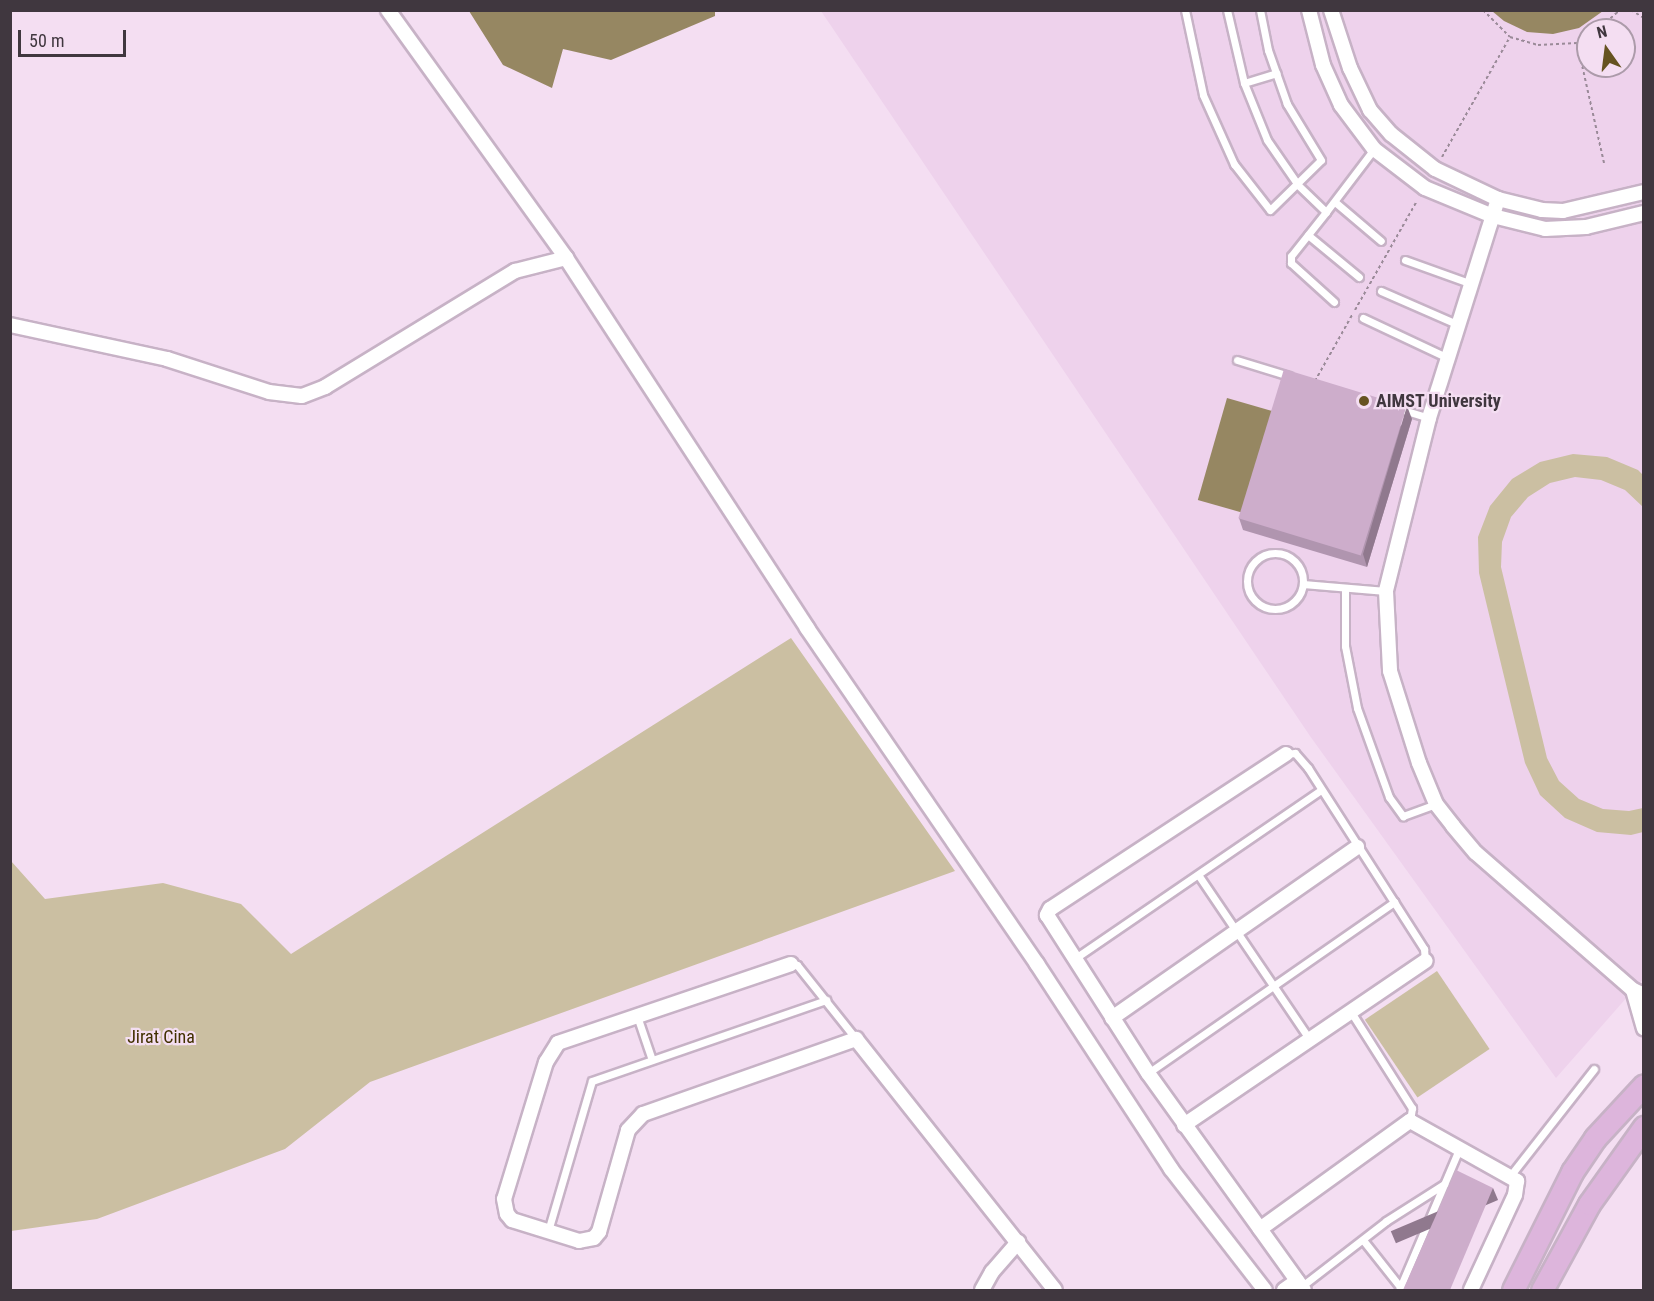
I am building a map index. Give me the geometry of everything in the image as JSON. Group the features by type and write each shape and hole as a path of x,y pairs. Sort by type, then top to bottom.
{"main road":[{"path":"1513,1290 1572,1172 1594,1138 1643,1082"},
{"path":"1542,1290 1589,1204 1644,1127"}],"street":[{"path":"388,10 566,258 807,628 1037,963 1171,1169 1265,1290"},
{"path":"1331,11 1350,68 1370,110 1391,134 1435,169 1498,199 1563,211 1644,192"},
{"path":"1309,12 1329,83 1356,128 1374,149 1425,188 1493,216 1566,229 1644,213"},
{"path":"1498,199 1429,418 1386,591 1390,671 1400,713 1436,804 1476,853 1638,992 1644,1028"},
{"path":"10,325 167,359 269,392 302,396 325,387 515,271 566,258"},
{"path":"1284,1290 1301,1286 1148,1073 1050,923 1050,909 1286,754"},
{"path":"1112,1017 1357,847"},
{"path":"1184,1125 1425,961"},
{"path":"791,964 558,1043 546,1062 504,1199 512,1220 579,1241 594,1238 599,1232 628,1130 644,1114 856,1039 1055,1290"},
{"path":"1260,1229 1410,1121 1517,1180 1517,1188 1471,1290"},
{"path":"984,1290 1018,1242"}],"lane":[{"path":"1185,10 1203,95 1234,164 1265,208 1270,210 1319,165 1320,156 1287,104 1276,73 1260,10"},
{"path":"1227,10 1244,83 1267,140 1298,185 1326,212"},
{"path":"1244,83 1276,73"},
{"path":"1334,302 1293,269 1291,256 1374,149"},
{"path":"1335,202 1381,241"},
{"path":"1308,235 1359,277"},
{"path":"1405,260 1472,284"},
{"path":"1382,291 1459,325"},
{"path":"1363,318 1448,358"},
{"path":"1237,360 1313,383"},
{"path":"1398,408 1429,418"},
{"path":"1283,555 1298,566 1303,584 1289,605 1272,609 1251,595 1247,578 1250,569 1264,556 1283,555"},
{"path":"1303,584 1386,591"},
{"path":"1345,588 1345,646 1357,708 1389,797 1402,816 1436,804"},
{"path":"1286,754 1300,757 1424,949 1425,961"},
{"path":"1074,959 1200,876 1321,790"},
{"path":"1200,876 1310,1040"},
{"path":"1148,1073 1394,902"},
{"path":"791,964 797,965 856,1039"},
{"path":"548,1231 592,1081 826,1000"},
{"path":"1351,1012 1412,1108 1410,1121"},
{"path":"637,1016 652,1060"},
{"path":"1510,1176 1594,1069"},
{"path":"1400,1289 1460,1147"},
{"path":"1301,1286 1444,1184"},
{"path":"1363,1240 1400,1289"}],"path":[{"path":"1483,10 1510,37 1538,45 1576,43"},
{"path":"1631,10 1644,18"},
{"path":"1435,169 1510,37"},
{"path":"1585,78 1604,163"},
{"path":"1313,383 1425,188"}],"shaded area":[{"path":"469,11 715,11 715,16 611,60 563,49 552,88 503,65"},
{"name":"AIMST University","path":"821,11 1643,11 1643,979 1556,1078 1310,736"},
{"path":"1492,11 1603,11 1593,18 1576,18 1576,29 1553,34 1527,32 1504,21"},
{"path":"1227,398 1277,412 1248,514 1198,500"}],"green space":[{"path":"1573,454 1607,457 1638,470 1643,475 1643,507 1625,490 1601,480 1575,477 1550,483 1528,497 1511,517 1502,542 1501,567 1547,758 1559,781 1579,799 1603,809 1629,811 1643,808 1643,832 1631,835 1597,832 1565,818 1540,795 1525,763 1479,573 1478,537 1490,506 1512,479 1540,462"},
{"name":"Jirat Cina","path":"791,638 955,871 370,1082 285,1149 97,1219 11,1231 11,861 45,899 163,883 241,904 291,954"},
{"path":"1437,971 1490,1049 1417,1098 1365,1020"}],"building":[{"path":"1284,369 1406,406 1361,556 1238,518"},
{"path":"1456,1170 1493,1188 1450,1290 1403,1290"}],"place":[{"name":"AIMST University","path":"1364,401"}]}
